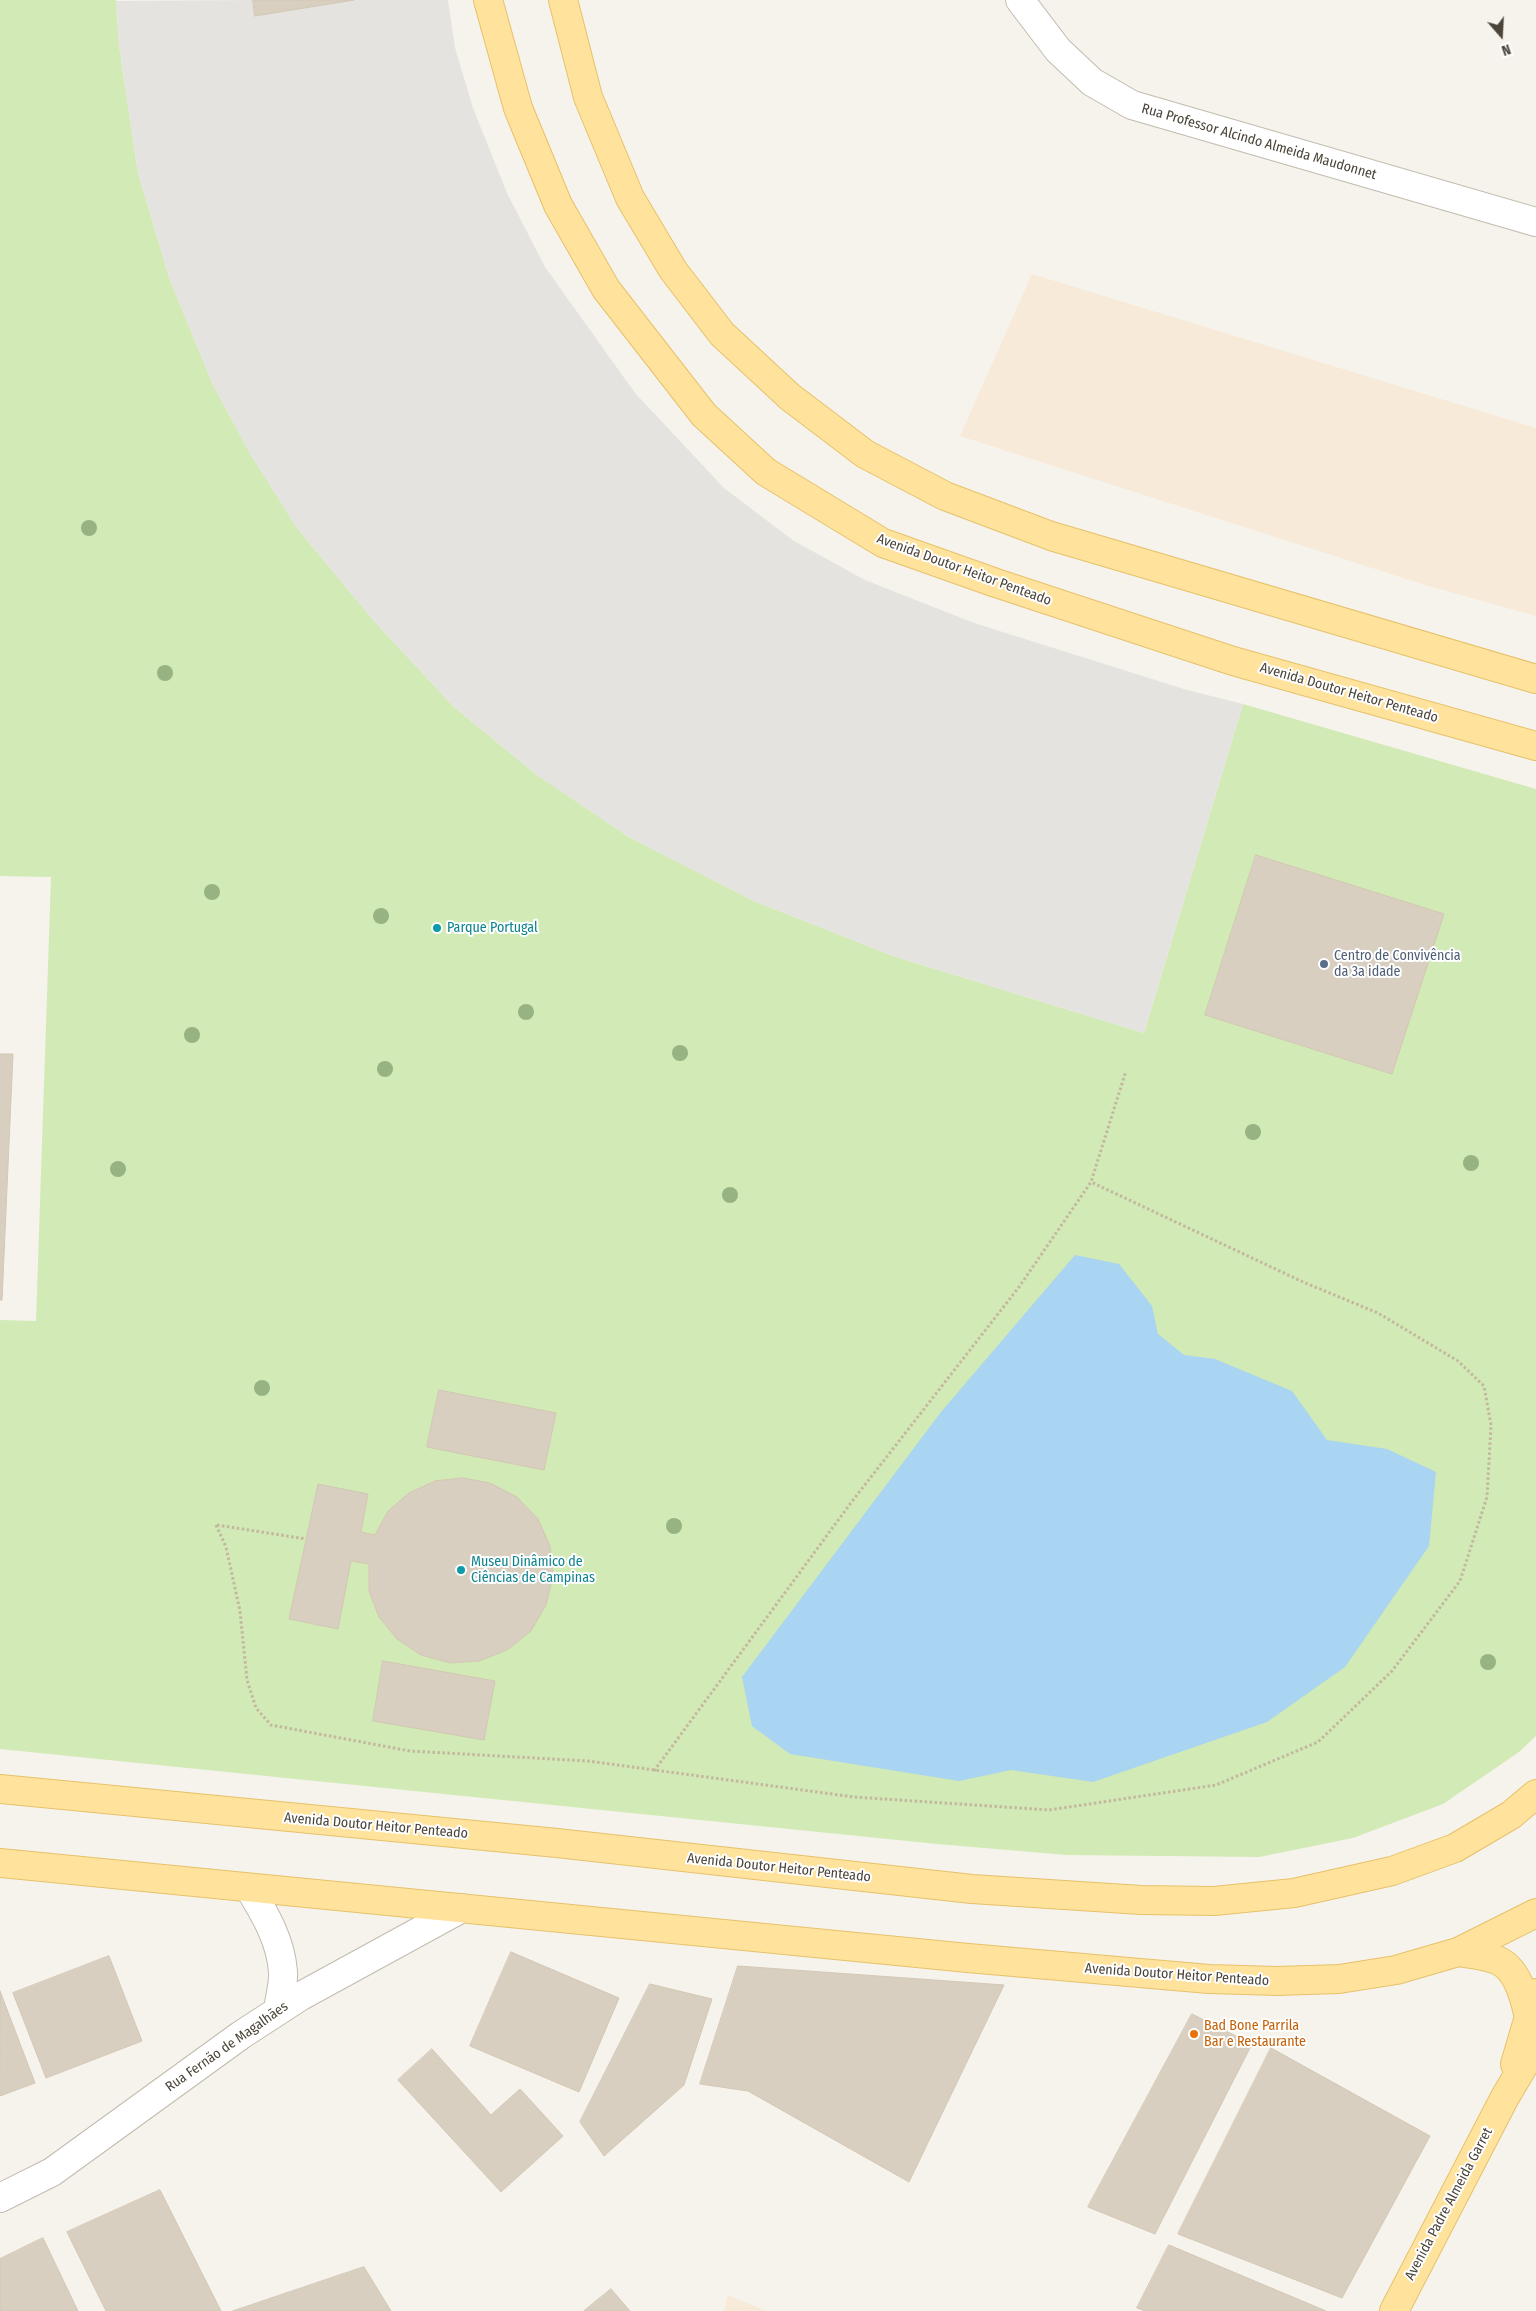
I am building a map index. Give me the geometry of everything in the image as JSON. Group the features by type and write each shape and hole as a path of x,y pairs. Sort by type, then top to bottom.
{"main road":[{"name":"Avenida Doutor Heitor Penteado","path":"488,0 518,108 558,205 606,289 704,416 766,472 884,543 996,583 1233,661 1536,746"},
{"path":"563,0 588,97 599,125 630,198 673,270 722,334 790,397 865,454 945,496 1051,536 1536,679"},
{"name":"Avenida Doutor Heitor Penteado","path":"0,1789 557,1843 972,1889 1141,1900 1214,1901 1294,1893 1392,1871 1455,1848 1511,1815 1536,1794"},
{"name":"Avenida Doutor Heitor Penteado","path":"0,1863 1209,1980 1277,1981 1339,1979 1396,1970 1458,1952 1536,1913"},
{"path":"1458,1952 1497,1960 1512,1971 1533,2005 1505,2097"},
{"path":"1505,2097 1536,2045"},
{"name":"Avenida Padre Almeida Garret","path":"1394,2311 1505,2097"}],"street":[{"name":"Rua Professor Alcindo Almeida Maudonnet","path":"1020,0 1065,57 1092,82 1132,105 1536,222"},
{"path":"249,1888 267,1917 278,1946 283,1973 278,2011"},
{"name":"Rua Fernão de Magalhães","path":"0,2198 52,2172 240,2035 301,1996 462,1908"}],"path":[{"path":"654,1771 850,1504 1019,1287 1091,1182 1126,1072"},
{"path":"306,1539 216,1525 226,1547 240,1611 247,1680 256,1708 271,1725 410,1751 588,1762 854,1797 1049,1810 1216,1785 1318,1742 1392,1671 1460,1581 1487,1497 1491,1425 1484,1386 1458,1361 1378,1312 1303,1282 1091,1182"}],"shaded area":[{"path":"253,0 255,16 354,0 448,0 455,48 473,108 507,193 545,267 635,393 724,488 794,541 865,580 974,623 1187,690 1243,704 1144,1033 893,956 754,901 629,837 537,775 454,707 374,621 297,528 251,455 213,385 170,280 138,173 119,45 116,1"},
{"path":"1032,274 1536,428 1536,616 1425,585 960,436"},
{"path":"728,2295 766,2311 724,2311"}],"green space":[{"name":"Parque Portugal","path":"0,0 116,0 119,45 138,173 170,280 213,385 251,455 297,528 374,621 454,707 537,775 629,837 754,901 893,956 1144,1033 1243,704 1536,789 1536,1736 1519,1752 1443,1804 1353,1838 1259,1857 1067,1855 937,1844 0,1749 0,1320 36,1321 51,877 0,876"}],"water":[{"path":"1075,1255 1119,1264 1152,1306 1158,1334 1184,1355 1215,1359 1292,1391 1327,1440 1387,1449 1436,1472 1429,1546 1345,1667 1267,1722 1093,1782 1011,1770 959,1781 790,1754 752,1726 742,1677 941,1412"}],"building":[{"path":"253,0 354,0 255,16"},
{"name":"Centro de Convivência da 3a idade","path":"1256,855 1444,914 1392,1074 1205,1015"},
{"path":"0,1054 13,1054 2,1300 0,1300"},
{"path":"439,1390 556,1413 544,1470 427,1447"},
{"name":"Museu Dinâmico de Ciências de Campinas","path":"463,1478 490,1483 517,1497 538,1519 550,1546 553,1576 546,1605 531,1631 507,1650 479,1661 450,1663 421,1655 397,1639 379,1617 369,1591 369,1564 351,1561 338,1629 289,1619 318,1484 368,1494 361,1532 375,1535 388,1511 409,1493 435,1481"},
{"path":"383,1661 495,1681 484,1740 373,1721"},
{"path":"511,1952 619,1998 579,2092 470,2046"},
{"path":"109,1956 142,2041 46,2078 13,1993"},
{"path":"738,1966 1004,1985 909,2182 748,2091 700,2084"},
{"path":"650,1984 712,1999 684,2085 604,2156 580,2122"},
{"path":"0,1991 35,2083 0,2096"},
{"path":"1192,2014 1252,2044 1155,2234 1088,2207"},
{"path":"1271,2048 1430,2136 1342,2298 1178,2234"},
{"path":"432,2049 491,2115 520,2089 563,2136 501,2192 398,2080"},
{"path":"160,2190 221,2311 106,2311 67,2232"},
{"path":"43,2238 78,2311 0,2311 0,2259"},
{"path":"1169,2245 1326,2311 1145,2311 1137,2308"},
{"path":"364,2267 391,2311 233,2311"},
{"path":"611,2289 630,2311 584,2311"}],"place":[{"name":"Parque Portugal","path":"437,928"},
{"name":"Centro de Convivência da 3a idade","path":"1324,964"},
{"name":"Museu Dinâmico de Ciências de Campinas","path":"461,1570"},
{"name":"Bad Bone Parrila Bar e Restaurante","path":"1194,2034"}]}
